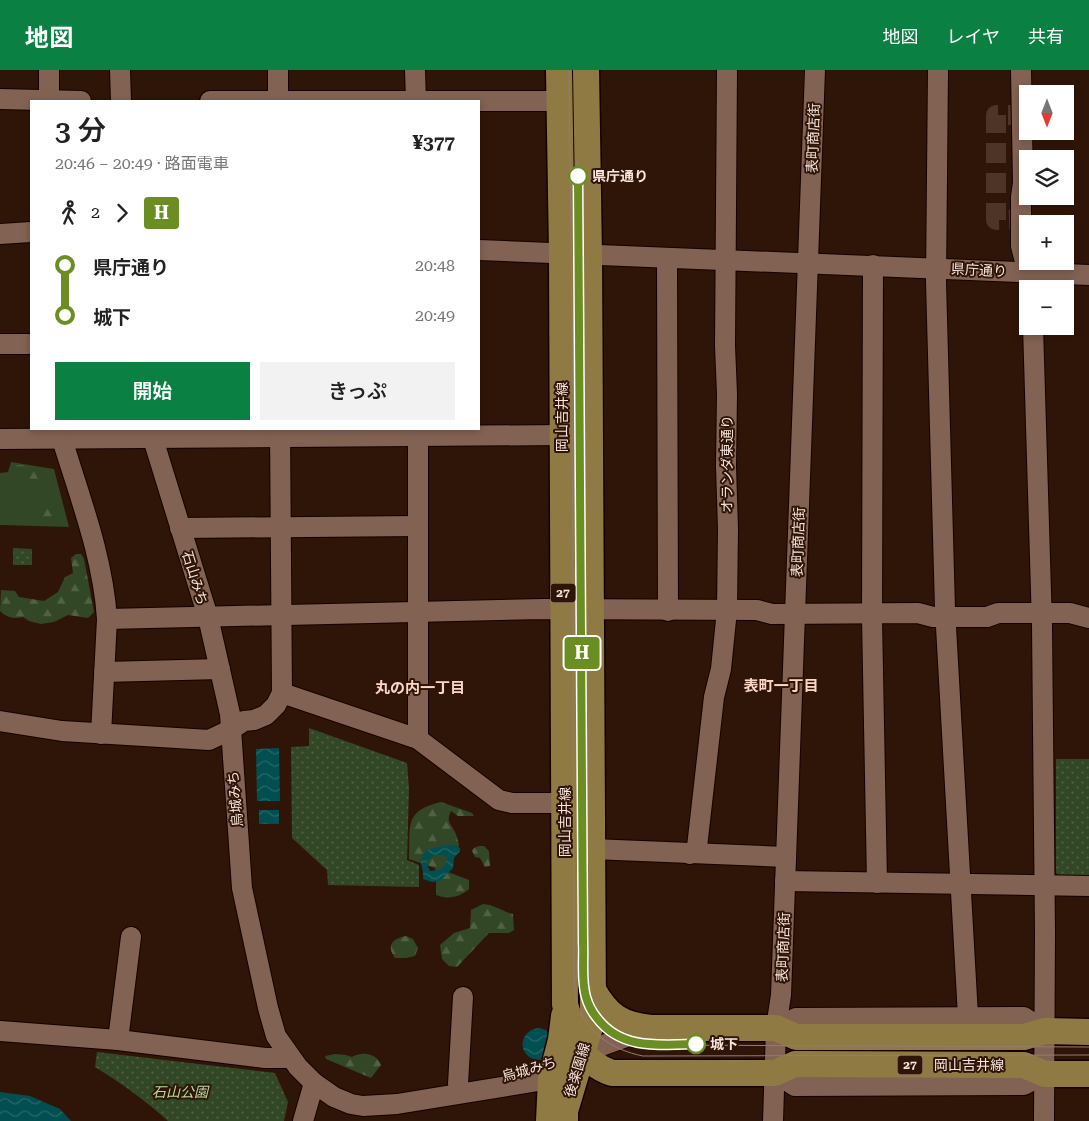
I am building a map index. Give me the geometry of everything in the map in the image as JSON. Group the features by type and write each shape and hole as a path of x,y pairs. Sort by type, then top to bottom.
{"main road":[{"name":"岡山吉井線","path":"559,70 562,253 565,1004 569,1027 560,1067 591,1062 600,1069 612,1073 775,1073 795,1064 1024,1065 1045,1074 1089,1074"},
{"name":"岡山吉井線","path":"586,70 589,255 593,990 608,1012 620,1020 633,1026 651,1028 777,1021 796,1037 1024,1037 1045,1031 1089,1032"},
{"name":"後楽園線","path":"557,1119 560,1067 590,1027 593,1012 593,990"}],"street":[{"path":"49,70 49,100"},
{"path":"120,70 121,100"},
{"path":"278,70 278,100"},
{"path":"415,70 416,100"},
{"name":"オランダ東通り","path":"694,849 714,697 728,610 725,346 727,70"},
{"name":"表町商店街","path":"773,1121 777,1021 781,995 815,70"},
{"path":"938,70 936,268 946,617 968,1016"},
{"path":"1021,70 1023,183 1021,197 1021,246 1030,280"},
{"path":"0,99 30,100"},
{"path":"480,101 560,100"},
{"path":"0,234 30,232"},
{"name":"県庁通り","path":"480,250 936,268 1023,280"},
{"path":"666,258 668,611"},
{"path":"873,265 872,612 877,882"},
{"name":"県庁通り","path":"1040,280 1089,275"},
{"path":"1033,335 1041,614 1045,1031 1044,1121"},
{"path":"0,344 30,344"},
{"path":"0,439 62,439 151,434 280,433 562,435"},
{"path":"0,721 62,731 209,740 230,730 244,720 254,720 266,715 276,705 282,693 280,433"},
{"path":"418,433 418,740"},
{"name":"石山みち","path":"151,434 208,617 230,714 230,730"},
{"path":"62,439 95,544 106,602 107,619 101,734"},
{"path":"180,528 418,526"},
{"path":"107,619 564,609 757,610 772,614 826,615 918,612 932,617 987,617 998,614 1070,614 1089,618"},
{"path":"104,672 220,669"},
{"path":"282,693 418,740 499,800 512,803 565,803"},
{"name":"烏城みち","path":"230,730 242,888 268,1008 276,1036 291,1058 305,1075 334,1097 351,1104 363,1106 397,1104 505,1087 560,1067 651,1028"},
{"path":"592,849 694,849 786,857"},
{"path":"785,881 1089,886"},
{"path":"118,1040 131,937"},
{"path":"458,1084 463,997"},
{"path":"777,1021 796,1018 1024,1017 1045,1031"},
{"path":"0,1031 118,1040 265,1058 291,1058"},
{"name":"烏城みち","path":"314,1082 364,1093 385,1093 498,1079 560,1067"},
{"path":"303,1121 314,1082"},
{"path":"505,1087 521,1090 536,1098 557,1119"}],"green space":[{"path":"11,462 54,469 69,527 0,525 0,473 8,472"},
{"path":"18,465 32,466 49,472 51,477 43,485 23,485 10,477 11,469"},
{"path":"51,491 54,500 63,512 60,521 49,525 36,519 34,512 43,506 49,505"},
{"path":"13,548 32,549 32,565 13,565"},
{"path":"76,554 81,554 84,559 94,612 88,618 68,615 54,622 41,624 29,621 23,617 10,617 0,611 1,590 15,591 19,597 44,601 58,592 65,577 73,573 71,558"},
{"path":"309,728 407,763 409,788 407,860 419,865 419,887 328,885 327,870 292,838 291,747 309,746"},
{"path":"1056,759 1089,759 1089,879 1064,879 1056,873"},
{"path":"441,802 472,813 474,816 458,816 451,811 449,817 449,822 456,834 459,845 448,872 469,880 469,889 458,896 440,897 436,895 435,868 409,859 410,829 415,815 420,810"},
{"path":"479,846 484,846 489,851 490,866 485,867 480,858 475,857 472,851"},
{"path":"483,904 513,914 514,930 509,933 489,933 457,967 449,966 442,959 440,945 454,933 470,928 471,910"},
{"path":"406,936 413,939 418,948 415,956 395,958 391,950 392,943"},
{"name":"石山公園","path":"97,1052 275,1073 288,1102 284,1121 168,1121 133,1092 95,1067"},
{"path":"335,1054 352,1057 360,1054 369,1054 376,1058 381,1065 371,1078 326,1059 325,1056"}],"water":[{"path":"279,748 280,801 257,801 256,749"},
{"path":"259,810 279,810 279,824 259,824"},
{"path":"456,845 460,848 460,851 454,858 453,868 440,881 432,882 423,879 421,863 424,854 436,847","holes":["435,855 444,855 447,858 446,864 439,870 430,871 426,862"]},
{"path":"539,1028 546,1030 551,1035 543,1060 528,1056 524,1052 523,1046 523,1040 526,1035 531,1030"},
{"path":"0,1092 30,1096 60,1109 71,1121 0,1121"}],"tunnel":[{"path":"1019,115 996,115 996,220 1019,219"}],"tram line":[{"path":"569,70 572,327 574,974 576,998 585,1020 600,1037 610,1044 643,1056 1089,1055"},
{"path":"577,160 584,980 585,995 590,1008 602,1024 610,1030 638,1043 648,1045 1089,1047"},
{"name":"H","path":"578,176 583,943 586,997 593,1012 602,1024 612,1033 622,1038 648,1045 696,1044"}],"place":[{"name":"県庁通り","path":"578,176"},
{"name":"城下","path":"696,1044"}],"district":[{"name":"表町一丁目","path":"781,686"},
{"name":"丸の内一丁目","path":"420,688"}]}
